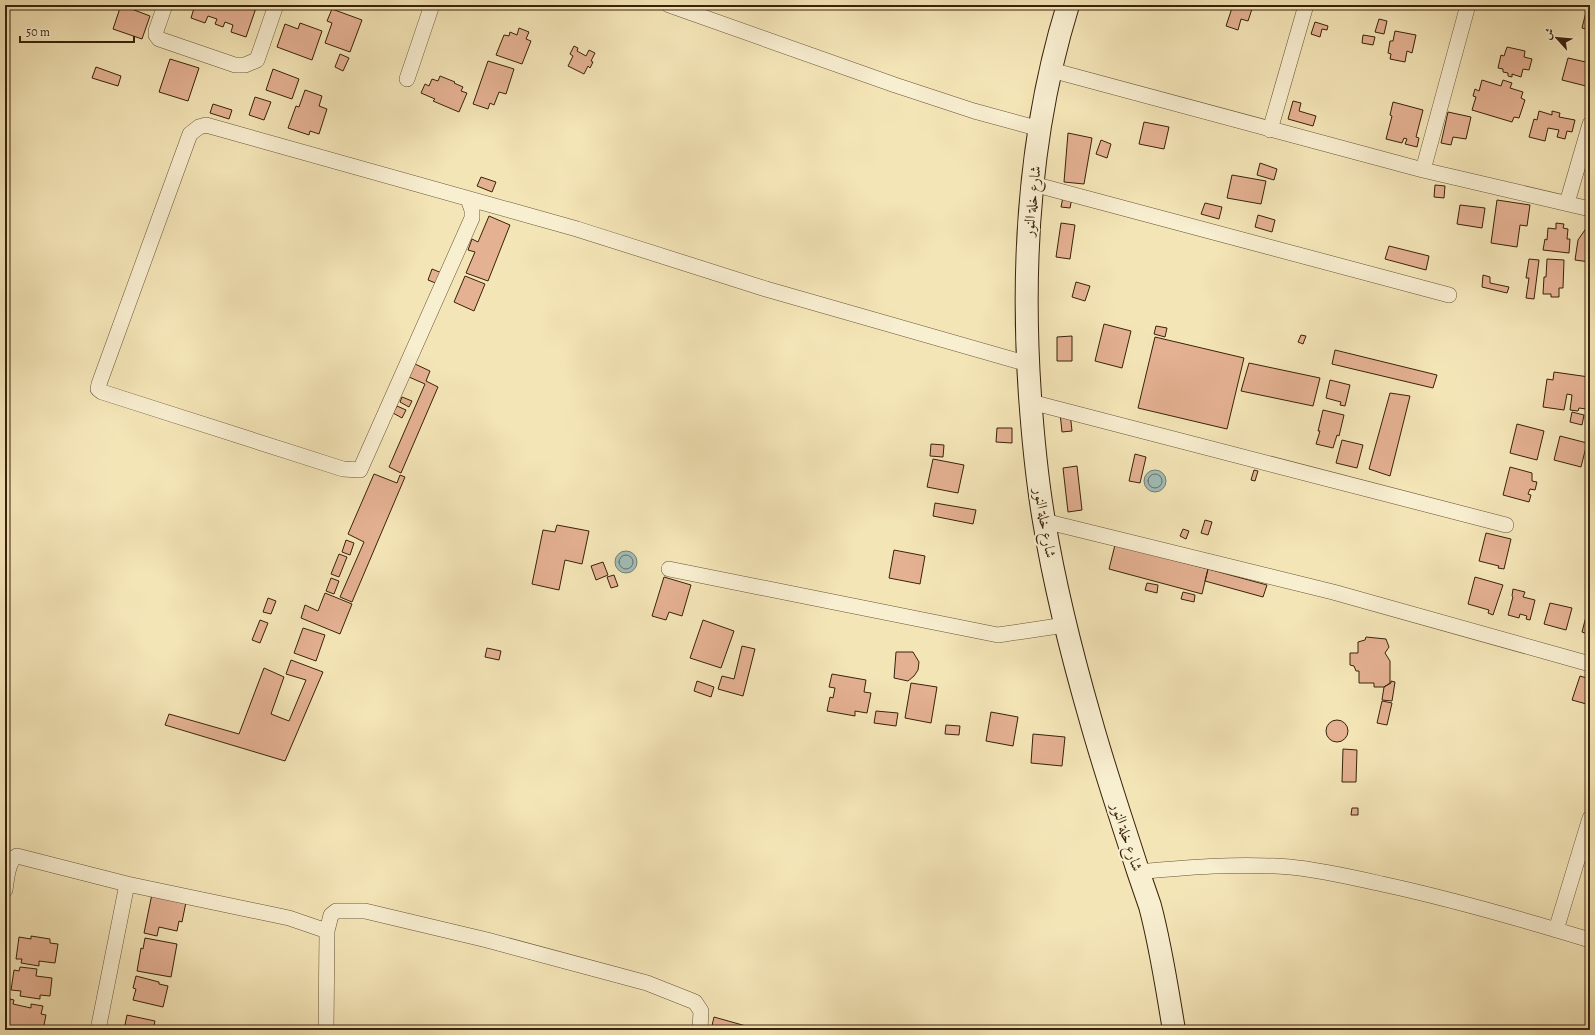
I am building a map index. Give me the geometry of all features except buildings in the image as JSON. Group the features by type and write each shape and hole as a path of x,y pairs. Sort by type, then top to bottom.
{"street":[{"path":"165,5 156,31 156,35 159,39 235,65 245,65 257,60 276,5"},
{"path":"407,79 432,5"},
{"path":"668,5 895,86 974,111 1040,129"},
{"name":"شارع خلة النور","path":"1068,5 1051,70 1040,129 1032,184 1027,242 1026,296 1028,364 1038,485 1065,625 1091,723 1149,905 1159,942 1174,1030"},
{"path":"1270,130 1306,5"},
{"path":"1423,170 1468,5"},
{"path":"1051,70 1423,170 1590,208"},
{"path":"1567,203 1590,124"},
{"path":"468,199 472,210 472,218 360,470 343,470 102,392 98,389 190,134 198,127 206,125 468,199 577,230 766,289 1028,364"},
{"path":"1032,184 1206,232 1290,252 1448,295"},
{"path":"1031,402 1506,526"},
{"path":"1044,521 1333,592 1590,664"},
{"path":"669,569 998,634 1065,625"},
{"path":"1556,930 1590,818"},
{"path":"5,890 10,864 13,858 17,856 127,884 289,918 327,931"},
{"path":"1138,872 1183,867 1253,865 1298,868 1334,873 1416,891 1590,940"},
{"path":"98,1030 127,884"},
{"path":"326,1030 327,931 331,915 336,911 364,911 487,940 648,983 695,1002 701,1011 700,1030"}],"water":[{"path":"1151,470 1159,470 1166,477 1166,485 1159,492 1151,492 1144,485 1144,477"},
{"path":"622,551 630,551 637,558 637,566 630,573 622,573 615,566 615,558"}]}
